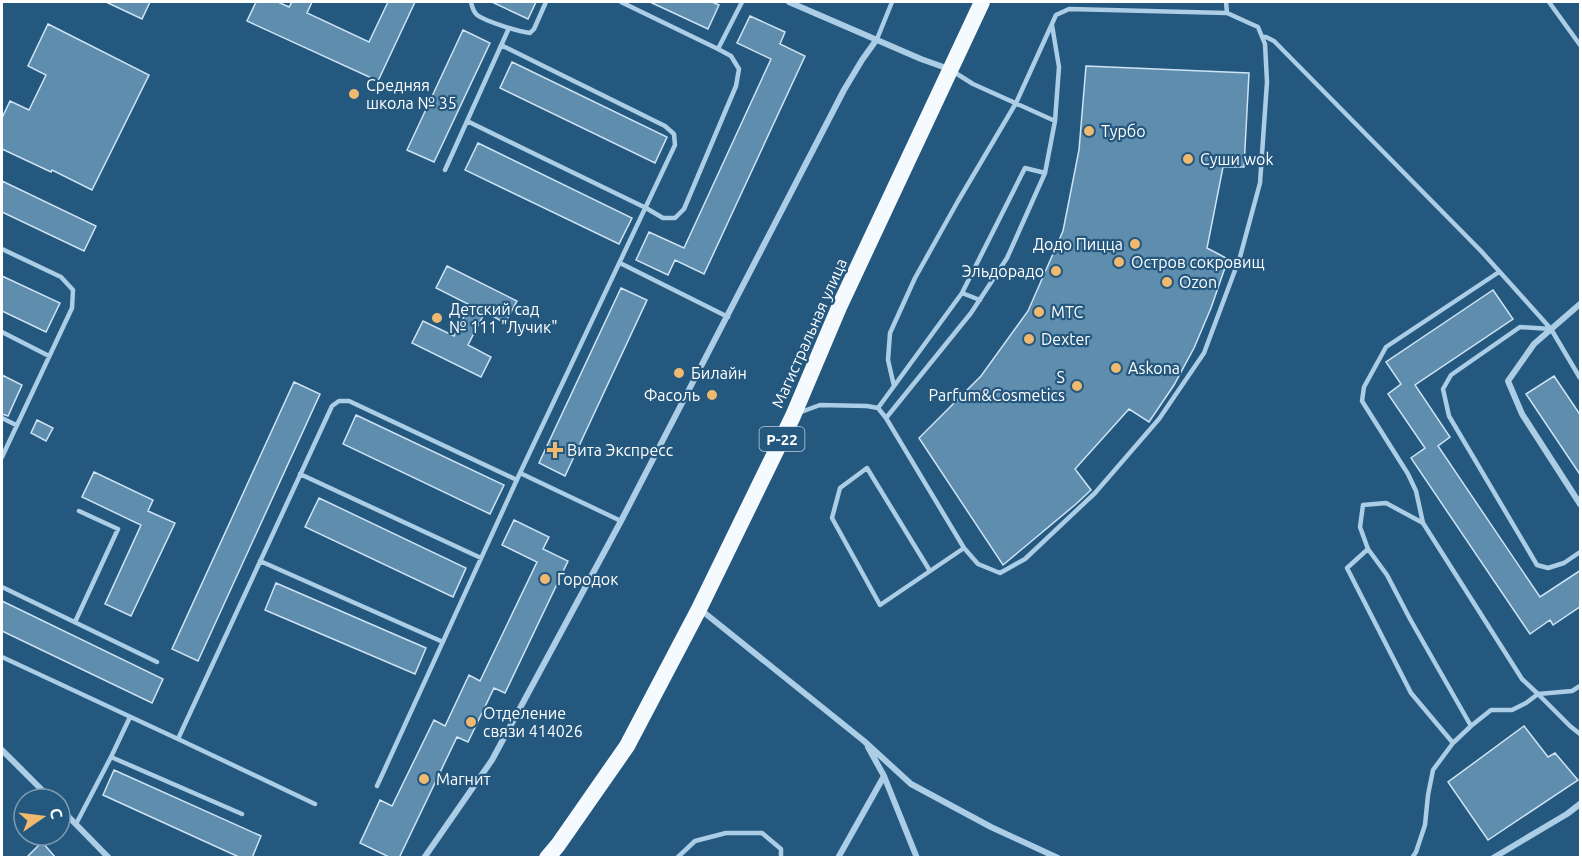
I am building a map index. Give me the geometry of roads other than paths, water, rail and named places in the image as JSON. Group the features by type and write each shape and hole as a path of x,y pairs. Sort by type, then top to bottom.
{"highway":[{"name":"Магистральная улица","path":"547,858 627,746 699,609 793,416 840,305 982,2"}],"street":[{"path":"789,2 921,59 950,69"},
{"path":"424,858 492,760 621,521 844,90 877,39"},
{"path":"1581,304 1534,344 1508,381 1522,414 1581,504"},
{"path":"699,609 864,741 911,784 991,827 1058,858"},
{"path":"864,741 884,776 917,858"},
{"path":"2,750 39,787"},
{"path":"838,858 884,776"},
{"path":"1493,858 1581,804"},
{"path":"72,820 109,858"}],"lane":[{"path":"471,2 472,8 478,15 509,28 530,33 546,2"},
{"path":"467,121 663,218 675,218 684,209 736,86 739,69 731,56 621,2"},
{"path":"718,49 742,2"},
{"path":"877,39 892,2"},
{"path":"1089,2 1089,9"},
{"path":"1226,2 1227,13"},
{"path":"1549,2 1581,45"},
{"path":"793,416 820,405 878,408 964,548 978,564 1000,573 1025,559 1095,493 1159,419 1204,353 1240,257 1260,183 1267,82 1265,44 1258,27 1227,13 1069,9 1056,15 1016,103 915,278 890,333 888,360 894,386"},
{"path":"886,418 980,300 1007,258 1045,173 1055,121 1059,67 1052,24"},
{"path":"445,170 509,28"},
{"path":"1262,37 1274,41 1500,272 1551,329 1581,378"},
{"path":"377,786 520,473 675,145 674,134 666,126 501,45"},
{"path":"950,69 973,84 1055,121"},
{"path":"878,408 962,293 1025,168 1045,173"},
{"path":"2,249 61,277 73,290 72,308 2,457"},
{"path":"620,263 728,317"},
{"path":"1500,272 1386,347 1364,387 1362,401 1408,474 1416,490 1424,523 1522,679 1581,734"},
{"path":"962,293 980,300"},
{"path":"1551,329 1520,327 1451,375 1443,389 1449,416 1537,565 1548,568 1581,552"},
{"path":"2,332 49,356"},
{"path":"178,739 332,406 339,401 349,401 517,480"},
{"path":"2,418 16,425"},
{"path":"930,571 867,468 840,488 832,518 880,605 964,548"},
{"path":"520,473 621,521"},
{"path":"300,474 482,558"},
{"path":"1424,523 1386,503 1363,505 1360,527 1368,549 1387,575 1471,726"},
{"path":"75,622 118,529 79,511"},
{"path":"1368,549 1347,568 1411,693 1453,743"},
{"path":"260,561 443,642"},
{"path":"2,587 157,662"},
{"path":"2,657 315,804"},
{"path":"1412,858 1425,825 1433,770 1453,743 1491,710 1512,710 1538,694 1572,691 1581,686"},
{"path":"76,824 130,717"},
{"path":"111,757 242,814"},
{"path":"677,858 695,841 726,833 762,833 781,849 781,858"}],"place":[{"name":"Средняя школа № 35","path":"354,94"},
{"name":"Турбо","path":"1089,131"},
{"name":"Суши wok","path":"1188,159"},
{"name":"Додо Пицца","path":"1135,244"},
{"name":"Остров сокровищ","path":"1119,262"},
{"name":"Эльдорадо","path":"1056,271"},
{"name":"Ozon","path":"1167,282"},
{"name":"МТС","path":"1039,312"},
{"name":"Детский сад № 111 \"Лучик\"","path":"437,318"},
{"name":"Dexter","path":"1029,339"},
{"name":"Askona","path":"1116,368"},
{"name":"Билайн","path":"679,373"},
{"name":"S Parfum&Cosmetics","path":"1077,386"},
{"name":"Фасоль","path":"712,395"},
{"name":"Вита Экспресс","path":"555,450"},
{"name":"Городок","path":"545,579"},
{"name":"Отделение связи 414026","path":"471,722"},
{"name":"Магнит","path":"424,779"}]}
